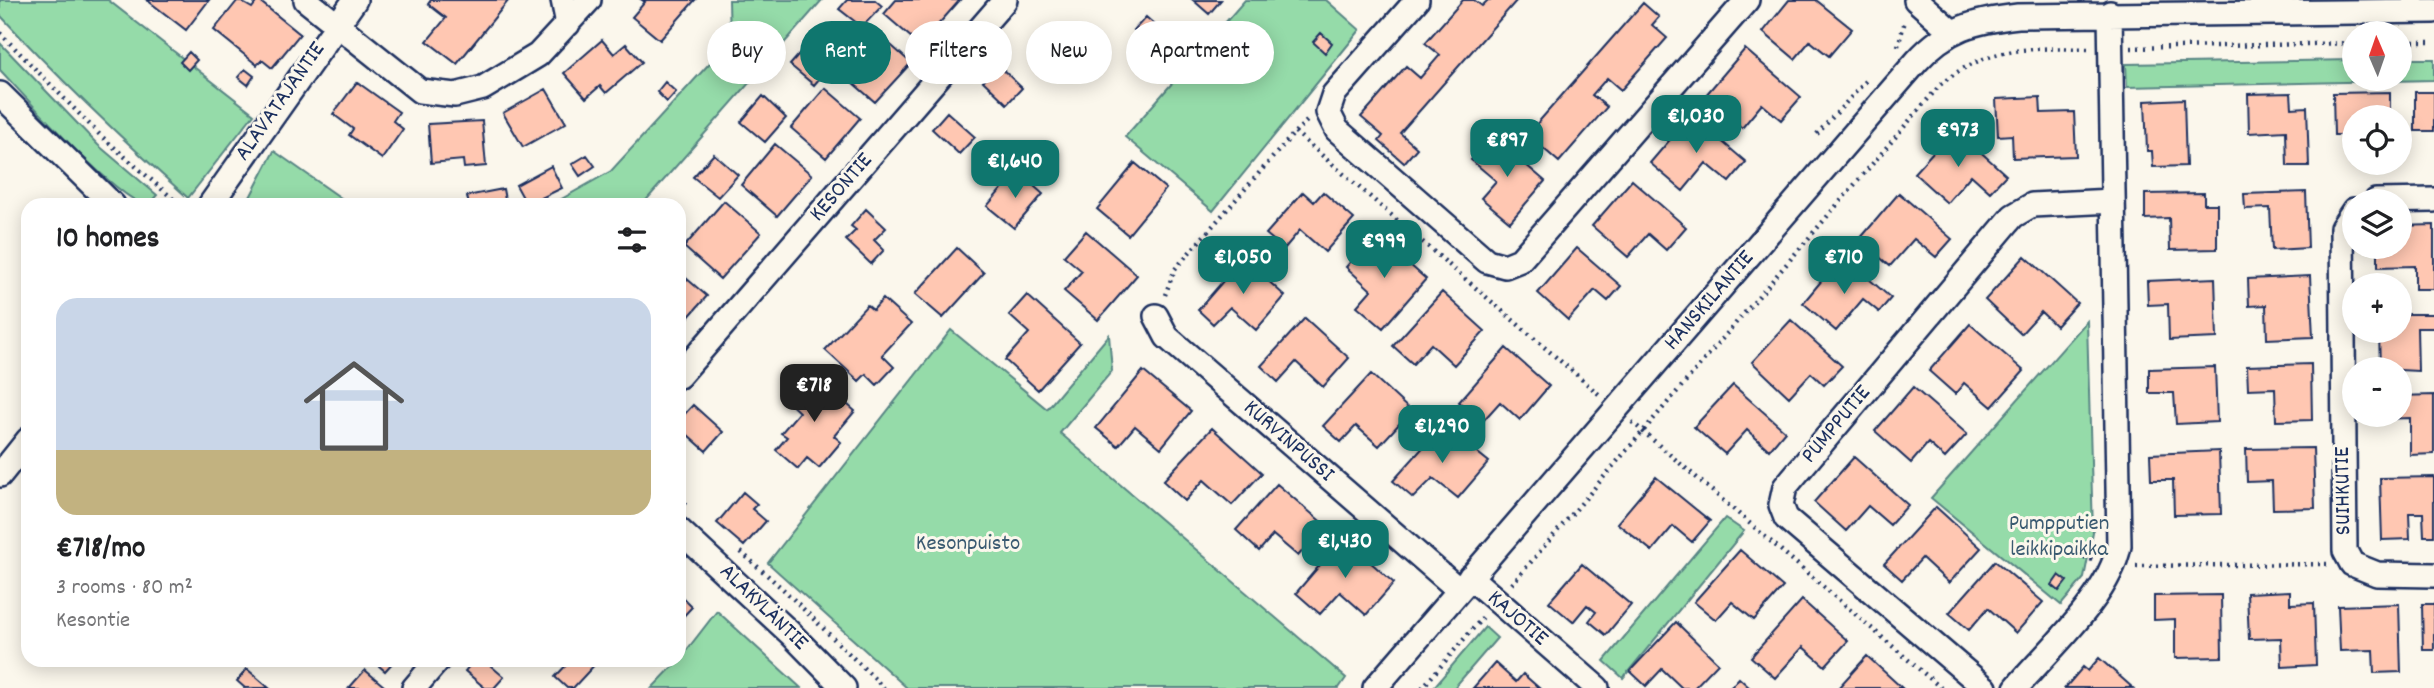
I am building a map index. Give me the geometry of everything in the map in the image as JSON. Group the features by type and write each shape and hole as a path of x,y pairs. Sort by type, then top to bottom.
{"street":[{"path":"306,0 420,91 455,95 483,88 538,55 589,0"},
{"name":"ALAVATAJANTIE","path":"215,198 336,23 355,0"},
{"path":"563,0 568,24"},
{"name":"KESONTIE","path":"686,368 1005,0"},
{"path":"1417,0 1334,94 1328,112 1337,131 1487,261 1505,266 1521,260 1747,0"},
{"path":"1916,0 1951,31"},
{"name":"HANSKILANTIE","path":"1376,688 1917,61 1951,31 1993,19 2110,13 2434,11"},
{"path":"2016,688 2101,589 2115,566 2119,546 2110,13"},
{"path":"0,94 106,198"},
{"path":"2412,200 2434,200"},
{"name":"PUMPPUTIE","path":"1985,688 1786,518 1781,505 1785,487 2013,216 2032,205 2112,201"},
{"name":"SUIHKUTIE","path":"2342,259 2345,551 2352,564 2377,574 2434,575"},
{"name":"KURVINPUSSI","path":"1156,316 1167,337 1465,583"},
{"path":"0,475 21,449"},
{"name":"ALAKYLÄNTIE","path":"686,536 790,632 844,688"},
{"name":"KAJOTIE","path":"1465,583 1497,601 1597,688"},
{"path":"414,688 432,667"}],"path":[{"path":"1890,55 1899,46 1905,20"},
{"path":"0,33 100,135 172,198"},
{"path":"2019,42 2020,51"},
{"path":"2412,42 2434,42"},
{"path":"2124,48 2342,43"},
{"path":"1422,688 1940,85 1963,66 1979,58 2020,51 2098,50"},
{"path":"1817,134 1872,74"},
{"path":"1156,316 1175,269 1295,132 1604,398"},
{"path":"1626,417 1941,688"},
{"path":"2115,566 2352,564"}],"green space":[{"path":"0,0 108,0 254,114 188,198 92,109 0,15"},
{"path":"729,0 822,0 804,21 800,21 800,25 786,41 786,21 730,21"},
{"path":"1245,0 1326,0 1360,30 1213,211 1125,137 1171,84 1274,84 1274,21 1227,21"},
{"path":"0,43 98,145 157,195 154,198 132,198 117,187 95,169 0,70"},
{"path":"2412,59 2434,59 2434,80 2412,81"},
{"path":"2342,60 2342,82 2127,87 2126,64"},
{"path":"707,66 707,84 748,84 648,198 563,198 611,171"},
{"path":"274,151 341,198 250,198"},
{"name":"Pumpputien leikkipaikka","path":"2087,321 2093,532 2084,578 2061,605 1931,498"},
{"name":"Kesonpuisto","path":"951,330 1047,409 1109,335 1112,371 1060,433 1346,678 1339,688 907,688 768,563"},
{"path":"1725,518 1744,531 1623,678 1604,661"},
{"path":"717,611 801,688 652,688 672,667 686,667 686,651"},
{"path":"1485,627 1497,638 1454,688 1433,688"}],"building":[{"path":"147,0 209,0 186,30"},
{"path":"238,0 252,8 258,0 300,34 272,68 262,60 257,65 214,30"},
{"path":"431,0 508,1 457,64 427,41 446,18 428,4"},
{"path":"642,0 695,0 660,40 632,17 645,2"},
{"path":"847,0 875,0 882,6 868,21 854,21 839,9"},
{"path":"896,0 960,0 941,21 905,21 905,32 884,14"},
{"path":"1193,0 1221,0 1209,14"},
{"path":"1463,0 1474,0 1482,6 1488,0 1517,0 1400,133 1417,148 1404,163 1379,141 1383,136 1361,117 1406,66 1420,78 1440,55 1425,43"},
{"path":"1789,0 1816,0 1852,29 1829,56 1810,41 1795,59 1763,32"},
{"path":"1643,3 1659,17 1652,25 1667,38 1621,90 1607,78 1592,95 1607,107 1559,162 1544,149 1536,158 1520,143"},
{"path":"1321,33 1332,43 1325,53 1313,42"},
{"path":"602,40 614,54 626,44 642,62 606,93 600,86 586,98 564,73"},
{"path":"891,45 905,58 905,70 875,102 854,84 891,84"},
{"path":"1745,49 1801,97 1781,120 1762,104 1742,128 1705,96"},
{"path":"189,52 197,60 188,70 180,62"},
{"path":"800,54 800,73 790,65"},
{"path":"245,69 254,76 248,85 238,77"},
{"path":"1012,78 1022,88 1007,104 986,84 1012,84"},
{"path":"357,82 399,112 393,121 403,129 382,159 349,135 353,129 333,114"},
{"path":"665,82 676,92 667,102 657,92"},
{"path":"825,88 860,118 826,158 791,128"},
{"path":"546,89 566,123 523,147 503,113"},
{"path":"2390,92 2390,105 2342,105 2342,135 2334,135 2333,93"},
{"path":"2415,92 2434,92 2434,131 2415,131"},
{"path":"2291,93 2292,108 2307,107 2309,166 2287,166 2286,131 2249,133 2248,94"},
{"path":"763,96 786,118 765,142 741,122"},
{"path":"2040,97 2041,113 2074,112 2076,156 2013,158 2012,135 1998,136 1996,99"},
{"path":"2184,99 2186,166 2153,167 2152,151 2147,151 2145,101"},
{"path":"947,112 975,137 959,154 932,129"},
{"path":"1691,115 1746,162 1729,182 1706,163 1683,191 1650,163"},
{"path":"482,121 486,166 464,168 463,160 431,163 428,124"},
{"path":"1492,136 1545,181 1510,222 1481,198 1496,181 1471,160"},
{"path":"1963,136 2006,175 1990,192 1971,175 1947,203 1914,173 1944,140 1952,147"},
{"path":"775,144 812,175 777,216 741,185"},
{"path":"714,154 738,175 718,197 693,177"},
{"path":"587,155 595,166 580,176 572,164"},
{"path":"1135,163 1166,189 1128,235 1097,209"},
{"path":"551,166 562,188 541,198 523,198 516,185"},
{"path":"1017,171 1043,194 1014,228 987,206"},
{"path":"1632,180 1686,227 1666,250 1648,234 1628,257 1592,226"},
{"path":"503,189 505,198 467,198"},
{"path":"1303,192 1314,202 1323,192 1354,219 1325,252 1300,230 1284,249 1266,234"},
{"path":"2306,192 2308,248 2272,250 2270,208 2245,209 2244,194"},
{"path":"1899,193 1952,239 1936,257 1914,239 1890,266 1859,240"},
{"path":"2204,193 2204,204 2217,204 2217,249 2170,250 2169,218 2145,219 2145,194"},
{"path":"724,201 761,233 720,279 686,249 686,245"},
{"path":"866,209 886,228 874,240 884,250 871,264 846,240 856,230 851,226"},
{"path":"2434,225 2434,289 2415,289 2415,266 2378,267 2378,259 2412,259 2412,226"},
{"path":"1086,231 1137,275 1098,320 1064,291 1082,271 1064,256"},
{"path":"1375,234 1426,279 1383,328 1357,306 1371,290 1346,267"},
{"path":"957,248 984,273 943,318 915,294"},
{"path":"1577,248 1621,286 1608,301 1595,290 1568,320 1538,293"},
{"path":"2025,256 2077,303 2056,326 2041,312 2021,334 1985,300"},
{"path":"1243,258 1285,296 1256,330 1230,307 1213,324 1198,310"},
{"path":"1854,266 1891,298 1879,312 1863,299 1836,331 1803,303 1833,267 1845,277"},
{"path":"2310,276 2313,337 2267,339 2266,305 2249,306 2248,279"},
{"path":"686,278 707,296 686,320"},
{"path":"2215,278 2217,338 2169,340 2168,304 2148,305 2147,281"},
{"path":"1442,292 1485,331 1454,365 1431,344 1413,364 1393,346"},
{"path":"1027,295 1080,343 1038,390 1005,360 1029,333 1009,315"},
{"path":"883,299 911,324 882,355 894,367 877,385 866,374 859,381 825,350 867,305 873,310"},
{"path":"2412,314 2434,314 2434,328 2417,328 2418,371 2412,371 2412,357 2380,357 2379,343 2412,343"},
{"path":"1305,318 1349,358 1323,387 1296,362 1278,382 1261,366"},
{"path":"1791,320 1842,366 1824,385 1811,373 1789,397 1752,362"},
{"path":"1970,324 2024,371 1992,407 1964,383 1955,394 1929,371"},
{"path":"1506,348 1549,386 1520,420 1500,402 1482,422 1459,402"},
{"path":"2311,364 2312,420 2276,421 2275,388 2248,389 2247,366"},
{"path":"2215,367 2217,422 2176,424 2174,393 2149,393 2149,369"},
{"path":"1143,371 1191,411 1161,448 1135,426 1118,446 1096,428"},
{"path":"811,373 855,411 834,436 841,442 819,468 807,458 798,469 776,450 787,437 781,433 799,412 787,401"},
{"path":"1371,374 1411,411 1379,446 1356,426 1341,442 1323,426"},
{"path":"1733,385 1785,431 1769,450 1747,430 1725,454 1694,427"},
{"path":"1913,387 1967,434 1945,458 1928,443 1911,463 1875,431"},
{"path":"2434,395 2434,454 2410,455 2412,396"},
{"path":"693,405 723,432 706,451 686,433 686,412"},
{"path":"1443,425 1489,462 1458,498 1433,478 1413,498 1393,481"},
{"path":"1212,428 1262,473 1232,505 1204,480 1185,501 1163,481"},
{"path":"2313,448 2315,508 2273,509 2272,481 2247,482 2246,449"},
{"path":"2219,451 2221,514 2174,515 2173,480 2151,480 2150,454"},
{"path":"1854,457 1908,505 1890,525 1868,506 1846,531 1814,502"},
{"path":"1656,477 1710,521 1692,542 1673,526 1652,551 1617,523"},
{"path":"2434,477 2434,536 2424,536 2423,513 2409,513 2410,539 2382,540 2380,478"},
{"path":"1277,484 1325,525 1298,556 1273,535 1259,551 1236,530"},
{"path":"743,492 757,504 752,509 766,521 744,546 717,523"},
{"path":"1936,507 1981,548 1949,583 1922,558 1902,580 1884,564"},
{"path":"1343,538 1394,583 1366,615 1340,592 1320,614 1296,593"},
{"path":"1740,550 1783,587 1754,620 1732,602 1716,620 1694,602"},
{"path":"1995,561 2043,602 2016,633 1988,608 1969,630 1949,613"},
{"path":"1582,564 1631,605 1606,635 1589,621 1596,612 1587,605 1573,622 1549,602"},
{"path":"2059,575 2067,581 2059,591 2052,585"},
{"path":"2290,591 2290,604 2314,603 2316,665 2282,667 2281,638 2249,639 2247,593"},
{"path":"2221,595 2222,657 2175,658 2175,619 2154,620 2154,596"},
{"path":"1802,600 1848,641 1825,666 1803,647 1775,678 1751,657"},
{"path":"686,601 692,607 686,613"},
{"path":"2399,604 2401,672 2374,673 2373,650 2340,651 2338,606"},
{"path":"2422,604 2434,604 2434,650 2423,650"},
{"path":"1676,622 1718,663 1694,688 1682,688 1662,669 1646,686 1630,671"},
{"path":"1867,656 1902,688 1838,688"},
{"path":"2099,658 2133,688 2065,688 2083,667 2088,671"},
{"path":"1495,663 1516,682 1523,674 1539,688 1473,688"},
{"path":"468,667 492,667 504,677 494,688 485,688 465,671"},
{"path":"564,667 592,667 573,688 567,688 555,677"},
{"path":"247,669 269,688 245,688 237,681"},
{"path":"365,670 384,686 349,688"},
{"path":"1739,678 1750,688 1730,688"}]}
